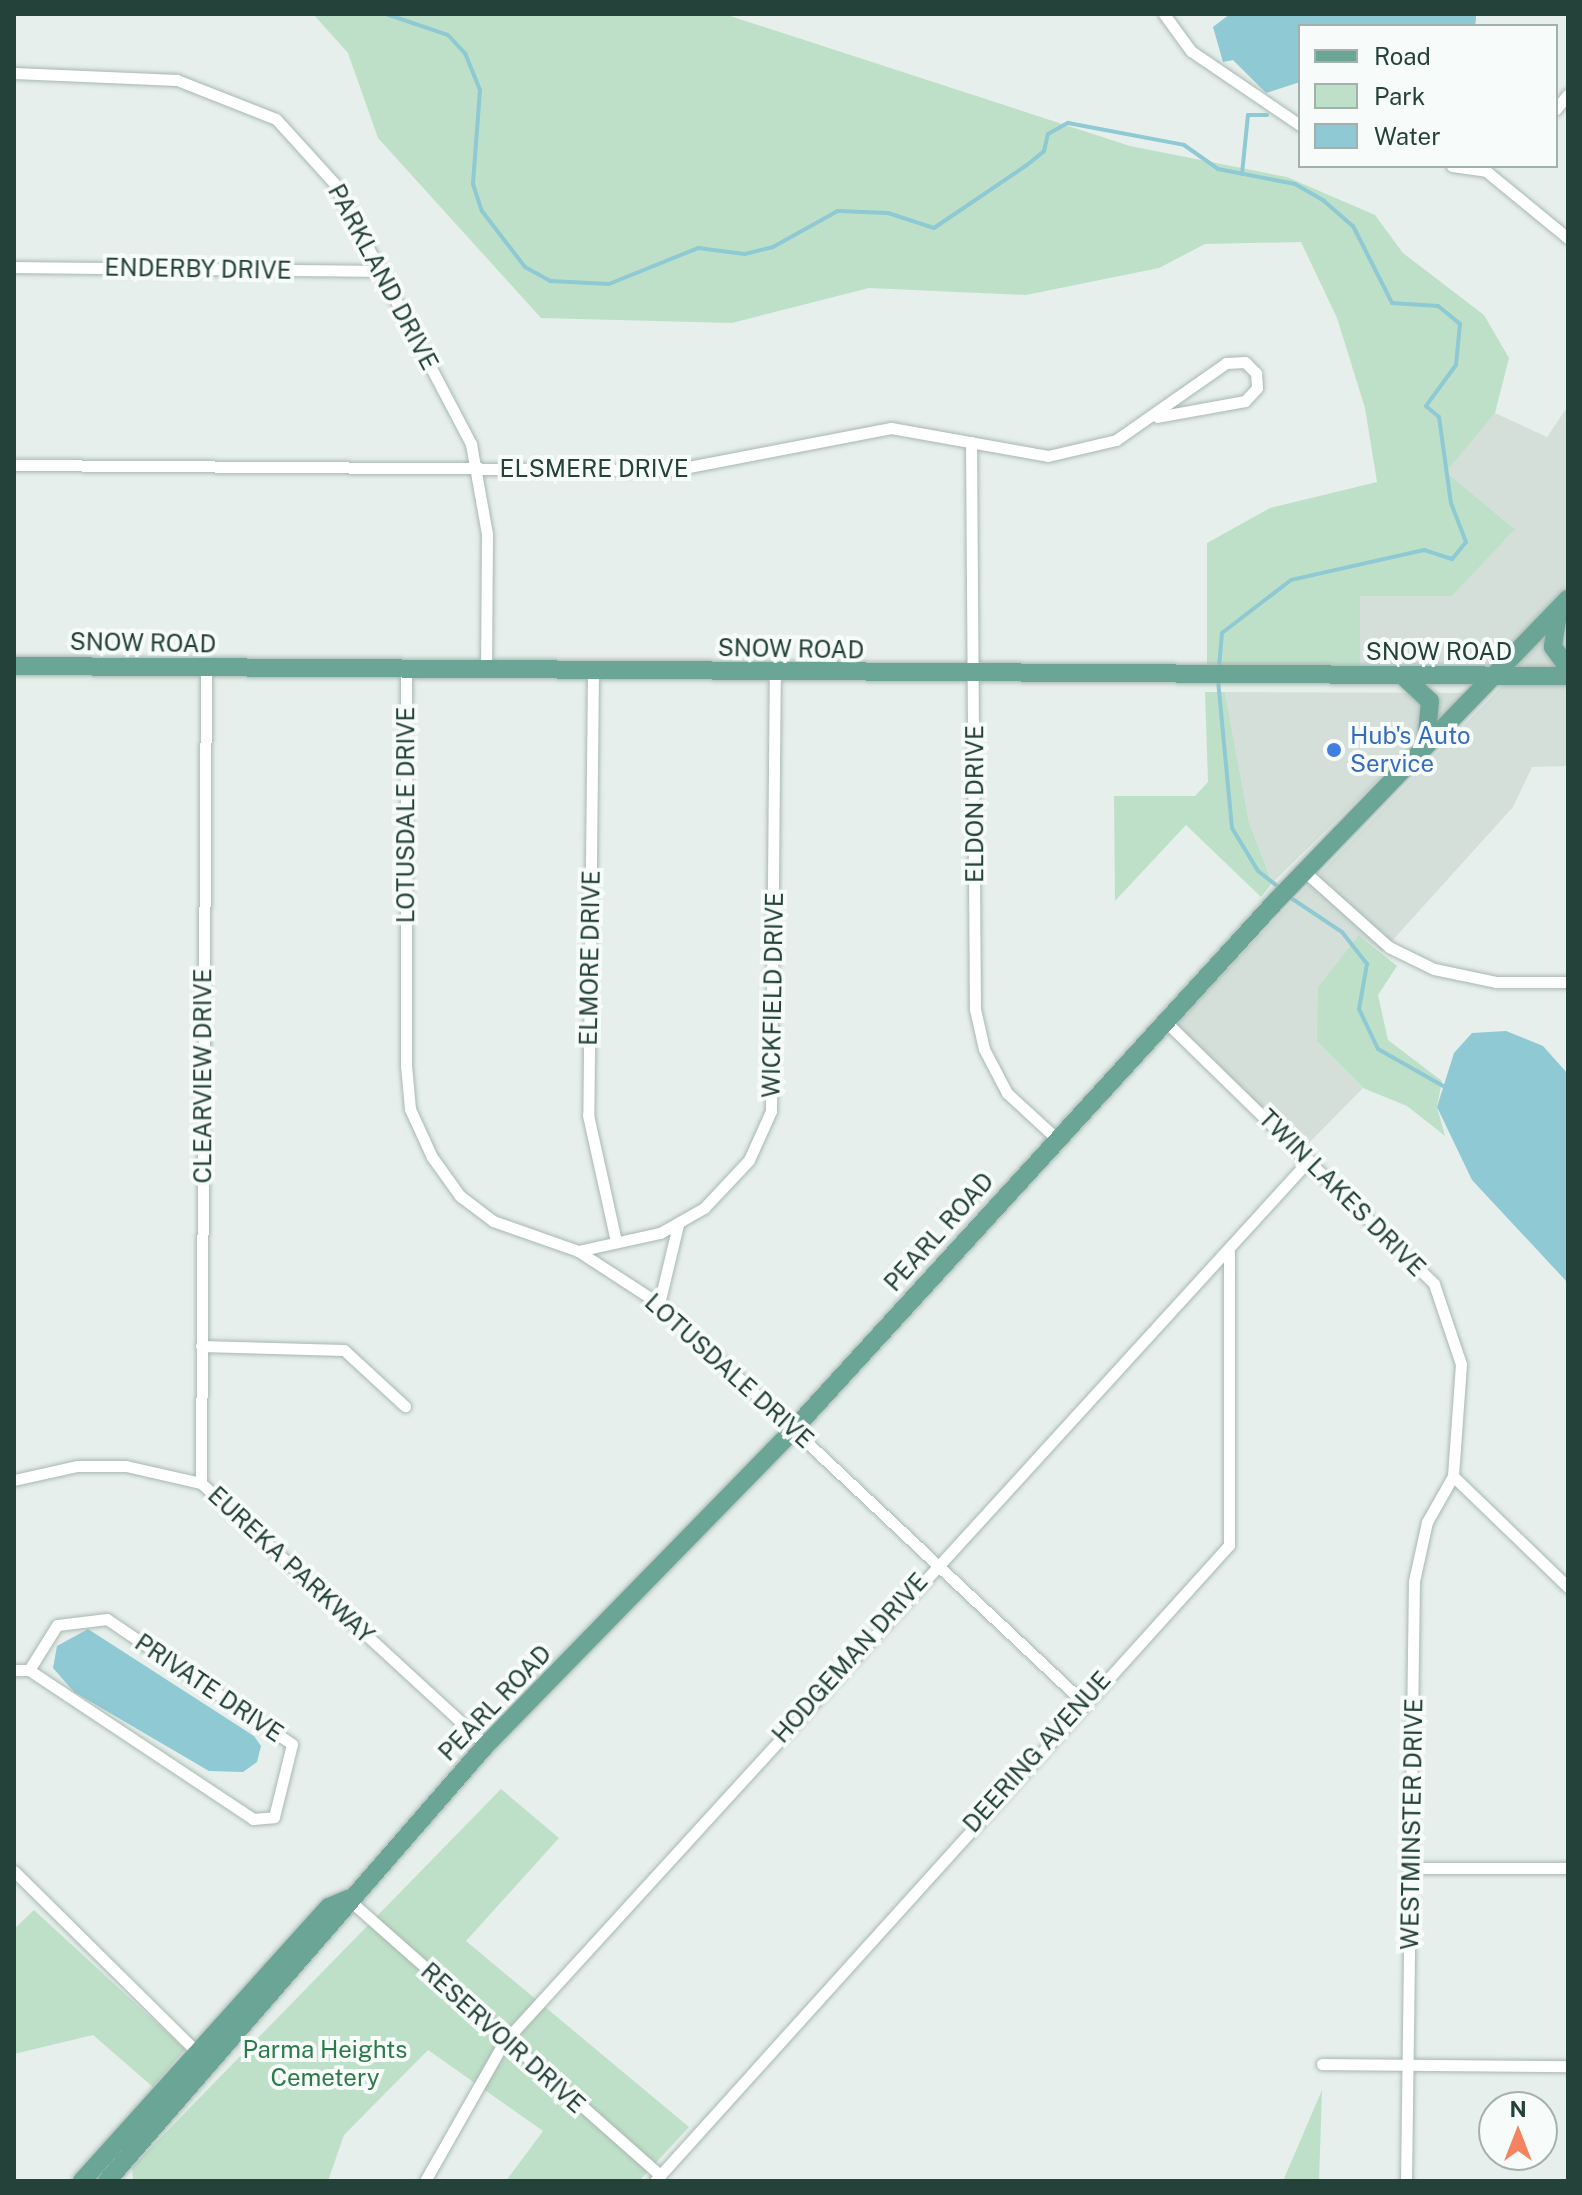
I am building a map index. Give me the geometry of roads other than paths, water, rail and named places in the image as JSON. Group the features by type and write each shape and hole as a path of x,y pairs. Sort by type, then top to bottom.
{"main road":[{"path":"1564,603 1553,647 1568,668"},
{"name":"PEARL ROAD","path":"107,2181 121,2174 341,1919 348,1899 486,1745 793,1430 1056,1138 1167,1023 1304,871 1496,677 1564,603"},
{"name":"SNOW ROAD","path":"14,666 486,668 975,677 1568,676"},
{"path":"1404,677 1430,701 1425,749"},
{"name":"PEARL ROAD","path":"82,2181 329,1907 348,1899"}],"street":[{"path":"1164,14 1191,51 1298,124"},
{"name":"PARKLAND DRIVE","path":"14,73 177,80 276,119 334,183 383,271 471,444 487,534 486,668"},
{"path":"1489,168 1568,238"},
{"name":"ENDERBY DRIVE","path":"14,267 383,271"},
{"name":"ELSMERE DRIVE","path":"14,465 702,468 891,428 1025,455 1072,454 1157,417 1245,401 1257,388 1256,373 1245,362 1226,363 1157,417"},
{"name":"ELDON DRIVE","path":"971,442 975,1009 984,1049 1007,1093 1056,1138"},
{"name":"CLEARVIEW DRIVE","path":"201,1483 206,668"},
{"name":"LOTUSDALE DRIVE","path":"406,668 410,1109 460,1196 493,1221 578,1251 659,1304 1082,1701"},
{"name":"ELMORE DRIVE","path":"593,672 588,1115 616,1241"},
{"name":"WICKFIELD DRIVE","path":"578,1251 678,1225 704,1208 749,1160 771,1111 775,672"},
{"path":"1304,871 1389,947 1434,969 1496,982 1568,982"},
{"name":"TWIN LAKES DRIVE","path":"1167,1023 1434,1284 1461,1364 1453,1476"},
{"name":"HODGEMAN DRIVE","path":"425,2181 504,2042 935,1563 1229,1253 1309,1160"},
{"path":"659,1304 678,1225"},
{"name":"DEERING AVENUE","path":"658,2178 1082,1701 1229,1545 1229,1253"},
{"path":"201,1346 344,1350 405,1406"},
{"name":"EUREKA PARKWAY","path":"14,1480 77,1466 126,1466 201,1483 486,1745"},
{"path":"1453,1476 1568,1587"},
{"name":"WESTMINSTER DRIVE","path":"1406,2181 1413,1868 1414,1581 1427,1522 1453,1476"},
{"name":"PRIVATE DRIVE","path":"107,1619 292,1744 274,1817 253,1819 29,1670 57,1625 107,1619"},
{"path":"14,1670 29,1670"},
{"path":"1413,1868 1568,1868"},
{"path":"14,1871 197,2052"},
{"name":"RESERVOIR DRIVE","path":"348,1899 658,2178"},
{"path":"1322,2064 1568,2066"}],"water":[{"path":"1230,14 1476,14 1475,24 1298,24 1298,83 1266,93 1233,60 1223,62 1213,27"},
{"path":"1506,1031 1543,1046 1568,1074 1568,1283 1472,1180 1437,1107 1454,1053 1472,1033"},
{"path":"88,1629 254,1736 261,1746 257,1762 243,1772 209,1771 74,1692 53,1668 57,1646"}],"waterway":[{"path":"386,14 448,35 465,53 480,90 473,184 482,211 525,267 550,281 609,284 698,248 745,254 773,247 838,211 888,213 934,228 1027,165 1044,151 1048,134 1068,123 1184,145 1218,169 1295,184 1324,201 1353,226 1392,303 1438,306 1460,324 1456,365 1426,406 1439,417 1451,503 1466,542 1452,559 1424,550 1291,580 1222,633 1219,667"},
{"path":"1242,174 1248,115 1267,115"},
{"path":"1218,680 1232,828 1258,871 1282,890"},
{"path":"1288,896 1342,932 1367,964 1359,1009 1378,1049 1445,1087"}],"place":[{"name":"Hub's Auto Service","path":"1334,750"}],"park label":[{"name":"Parma Heights Cemetery","path":"325,2064"}]}
